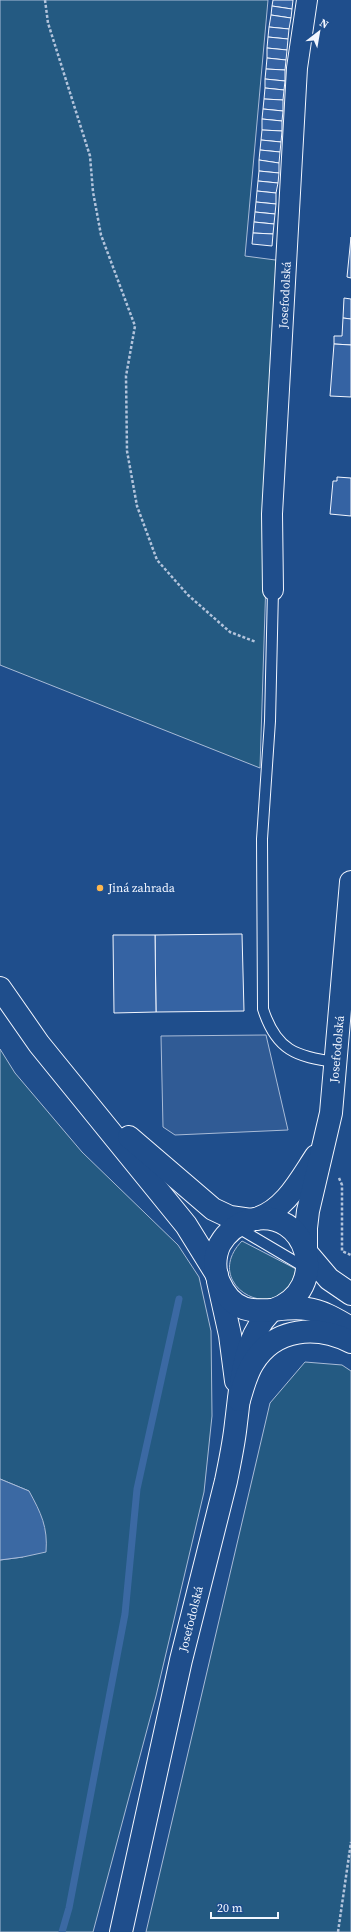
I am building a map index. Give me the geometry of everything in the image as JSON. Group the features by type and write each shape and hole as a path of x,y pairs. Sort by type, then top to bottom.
{"main road":[{"name":"Josefodolská","path":"307,1257 306,1228 308,1210 331,1113 351,882"},
{"path":"0,988 39,1044 84,1097 186,1225 225,1294 239,1306 254,1311 290,1308 308,1309 327,1315 351,1328"},
{"path":"84,1097 205,1203 230,1217 248,1222 275,1221 287,1226 301,1240 307,1257 321,1271 346,1291"},
{"name":"Josefodolská","path":"248,1222 271,1213 284,1201 324,1144"},
{"path":"239,1400 230,1335 215,1264 220,1246 228,1233 248,1222"},
{"path":"272,1310 288,1304 303,1287 307,1257"},
{"name":"Josefodolská","path":"121,1932 180,1660 233,1451 245,1362 254,1336 262,1321 272,1310"},
{"path":"239,1400 254,1362 266,1348 274,1342 297,1333 318,1331 328,1332 351,1342"}],"street":[{"name":"Josefodolská","path":"273,590 272,514 297,68 307,0"}],"lane":[{"path":"273,590 270,721 262,839 263,1009 270,1029 283,1045 306,1058 336,1062"}],"path":[{"path":"45,0 48,23 90,156 93,192 101,236 136,326 126,376 127,444 137,506 157,560 188,595 230,632 272,648"},
{"path":"324,1144 342,1184 342,1251 351,1255"},
{"path":"338,1932 351,1842"}],"shaded area":[{"path":"0,0 268,0 245,256 283,261 268,516 260,768 0,665"},
{"path":"266,1035 288,1130 175,1135 163,1127 161,1036"},
{"path":"0,1049 15,1073 82,1152 178,1245 199,1277 211,1331 212,1416 204,1492 156,1696 93,1932 0,1932 0,1560 23,1557 29,1491 0,1479"},
{"path":"242,1241 296,1269 288,1287 276,1297 262,1299 248,1295 236,1286 230,1273 231,1258"},
{"path":"305,1362 342,1365 351,1371 351,1932 146,1932 270,1403"},
{"path":"0,1479 29,1491 43,1520 46,1535 46,1552 0,1560"}],"building":[{"path":"273,0 293,0 292,9 272,6"},
{"path":"272,6 292,9 291,18 271,15"},
{"path":"271,15 291,18 289,29 269,27"},
{"path":"269,27 289,29 288,39 268,37"},
{"path":"268,37 288,39 287,50 267,48"},
{"path":"267,48 287,50 286,60 267,58"},
{"path":"267,58 286,60 285,70 266,69"},
{"path":"266,69 285,70 285,81 265,79"},
{"path":"265,79 285,81 284,90 265,88"},
{"path":"265,88 284,90 283,100 264,99"},
{"path":"264,99 283,100 283,111 263,109"},
{"path":"263,109 283,111 282,121 262,119"},
{"path":"262,119 282,121 282,131 262,130"},
{"path":"262,130 282,131 281,142 261,140"},
{"path":"261,140 281,142 280,152 260,150"},
{"path":"260,150 280,152 279,163 259,160"},
{"path":"259,160 279,163 279,173 259,171"},
{"path":"259,171 279,173 278,183 258,181"},
{"path":"258,181 278,183 276,193 257,191"},
{"path":"257,191 276,193 276,204 256,202"},
{"path":"256,202 276,204 275,214 255,212"},
{"path":"255,212 275,214 274,224 254,222"},
{"path":"254,222 274,224 273,234 253,233"},
{"path":"253,233 273,234 272,246 252,244"},
{"path":"351,237 351,278 347,277"},
{"path":"344,298 351,299 351,319 343,318"},
{"path":"343,318 351,319 351,345 334,344 334,336 342,336"},
{"path":"334,344 351,345 351,397 330,396"},
{"path":"337,477 351,478 351,516 330,514 333,481 337,481"},
{"path":"242,934 244,1011 156,1012 155,935"},
{"path":"113,935 155,935 156,1012 114,1013"}],"waterway":[{"path":"62,1932 69,1908 125,1614 137,1489 179,1299"}],"place":[{"name":"Jiná zahrada","path":"100,888"}]}
